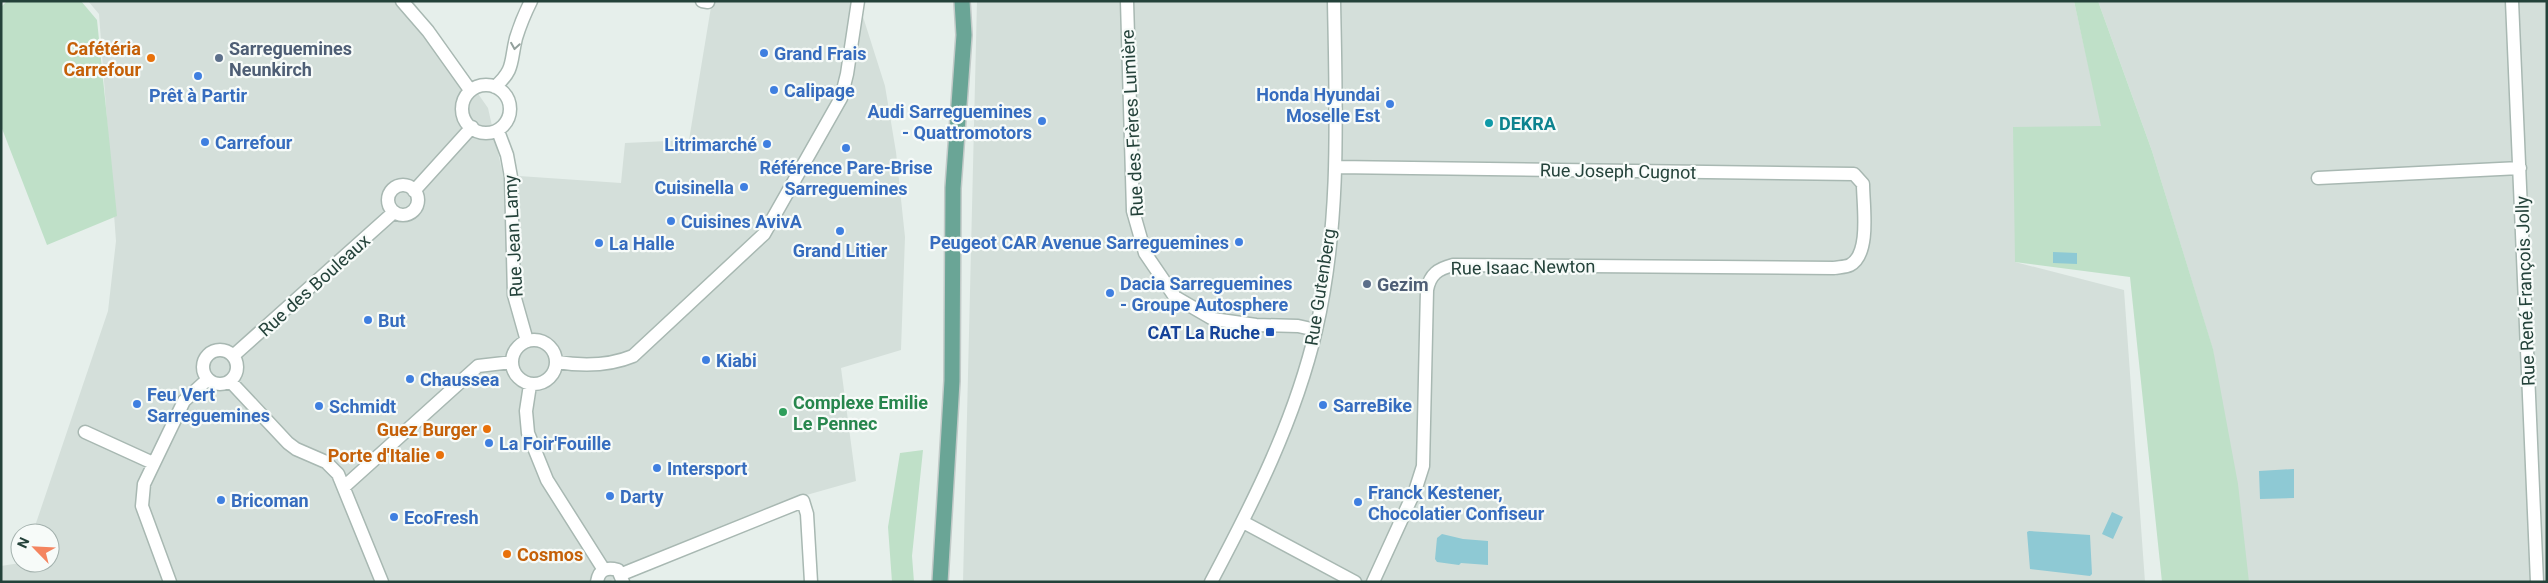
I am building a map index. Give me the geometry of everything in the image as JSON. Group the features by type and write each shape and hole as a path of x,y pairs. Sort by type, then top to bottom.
{"main road":[{"path":"940,582 952,381 953,188 964,35 962,1"}],"street":[{"path":"402,1 428,31 470,90"},
{"path":"495,87 508,76 512,67 516,40 531,1"},
{"path":"557,362 574,365 610,363 633,356 764,234 841,98 847,74 858,1"},
{"name":"Rue des Frères Lumière","path":"1127,1 1133,211 1145,252 1175,297 1213,318 1256,325 1298,326 1316,330"},
{"name":"Rue Gutenberg","path":"1211,582 1243,522 1277,451 1297,396 1316,330 1326,273 1336,168 1334,1"},
{"name":"Rue René François Jolly","path":"2512,1 2537,582"},
{"path":"481,85 495,87 506,97 510,112 507,120 498,130 482,132 472,127 463,115 462,108 470,90 481,85"},
{"name":"Rue des Bouleaux","path":"233,356 394,212 401,215 413,211 417,199 414,191 472,127"},
{"name":"Rue Jean Lamy","path":"498,130 507,155 511,177 514,295 527,341"},
{"name":"Rue Joseph Cugnot","path":"1336,168 1854,174 1864,184 1863,216"},
{"path":"2318,178 2520,168"},
{"path":"394,212 388,201 393,189 406,186 414,191"},
{"name":"Rue Isaac Newton","path":"1374,582 1416,488 1422,466 1427,290 1429,279 1438,269 1453,265 1834,268 1849,266 1864,249 1863,216"},
{"path":"527,341 541,341 548,345 554,353 557,362 555,372 549,379 540,384 530,385 516,376 512,362 515,351 527,341"},
{"path":"223,350 233,356 237,372 230,381 220,385 208,379 203,368 208,355 213,351 223,350"},
{"path":"345,486 478,366 512,362"},
{"path":"170,582 142,506 144,484 184,401 208,379"},
{"path":"230,381 288,443 296,449 326,462 338,474 345,486 382,582"},
{"path":"530,385 526,411 528,433 547,480 604,570"},
{"path":"85,432 153,463"},
{"path":"598,582 599,575 604,570 610,568 623,578 803,501 808,521 812,582"},
{"path":"1243,522 1355,582"}],"shaded area":[{"path":"88,1 413,1 488,108 503,175 621,183 625,143 689,140 712,1 858,1 885,86 896,152 905,237 901,350 841,368 856,481 803,496 608,582 1,582 1,566 10,565 10,573 60,573 60,523 36,523 108,311 116,241 99,14"},
{"path":"977,1 2074,1 2102,126 2015,262 2124,290 2145,582 963,582"},
{"path":"2098,1 2547,1 2547,582 2231,582 2213,350 2152,151"}],"green space":[{"path":"7,1 81,1 97,20 117,216 47,245 1,126 1,7"},
{"path":"2074,1 2098,1 2152,151 2213,349 2238,484 2249,582 2162,582 2130,277 2015,262 2013,127 2101,126"},
{"path":"923,450 912,556 914,582 892,582 888,527 900,453"}],"water":[{"path":"2053,252 2077,253 2077,264 2053,263"},
{"path":"2294,469 2294,498 2260,499 2259,471"},
{"path":"2112,512 2123,517 2113,539 2102,534"},
{"path":"2027,532 2090,535 2092,574 2090,576 2030,569"},
{"path":"1442,534 1463,539 1488,541 1488,565 1461,563 1459,565 1437,562 1435,559 1437,538"}],"place":[{"name":"Grand Frais","path":"764,53"},
{"name":"Cafétéria Carrefour","path":"151,58"},
{"name":"Sarreguemines Neunkirch","path":"219,58"},
{"name":"Prêt à Partir","path":"198,76"},
{"name":"Calipage","path":"774,90"},
{"name":"Honda Hyundai Moselle Est","path":"1390,104"},
{"name":"Audi Sarreguemines - Quattromotors","path":"1042,121"},
{"name":"DEKRA","path":"1489,123"},
{"name":"Carrefour","path":"205,142"},
{"name":"Litrimarché","path":"767,144"},
{"name":"Référence Pare-Brise Sarreguemines","path":"846,148"},
{"name":"Cuisinella","path":"744,187"},
{"name":"Cuisines AvivA","path":"671,221"},
{"name":"Grand Litier","path":"840,231"},
{"name":"Peugeot CAR Avenue Sarreguemines","path":"1239,242"},
{"name":"La Halle","path":"599,243"},
{"name":"Gezim","path":"1367,284"},
{"name":"Dacia Sarreguemines - Groupe Autosphere","path":"1110,293"},
{"name":"But","path":"368,320"},
{"name":"CAT La Ruche","path":"1270,332"},
{"name":"Kiabi","path":"706,360"},
{"name":"Chaussea","path":"410,379"},
{"name":"Feu Vert Sarreguemines","path":"137,404"},
{"name":"SarreBike","path":"1323,405"},
{"name":"Schmidt","path":"319,406"},
{"name":"Complexe Emilie Le Pennec","path":"783,412"},
{"name":"Guez Burger","path":"487,429"},
{"name":"La Foir'Fouille","path":"489,443"},
{"name":"Porte d'Italie","path":"440,455"},
{"name":"Intersport","path":"657,468"},
{"name":"Darty","path":"610,496"},
{"name":"Bricoman","path":"221,500"},
{"name":"Franck Kestener, Chocolatier Confiseur","path":"1358,502"},
{"name":"EcoFresh","path":"394,517"},
{"name":"Cosmos","path":"507,554"}]}
